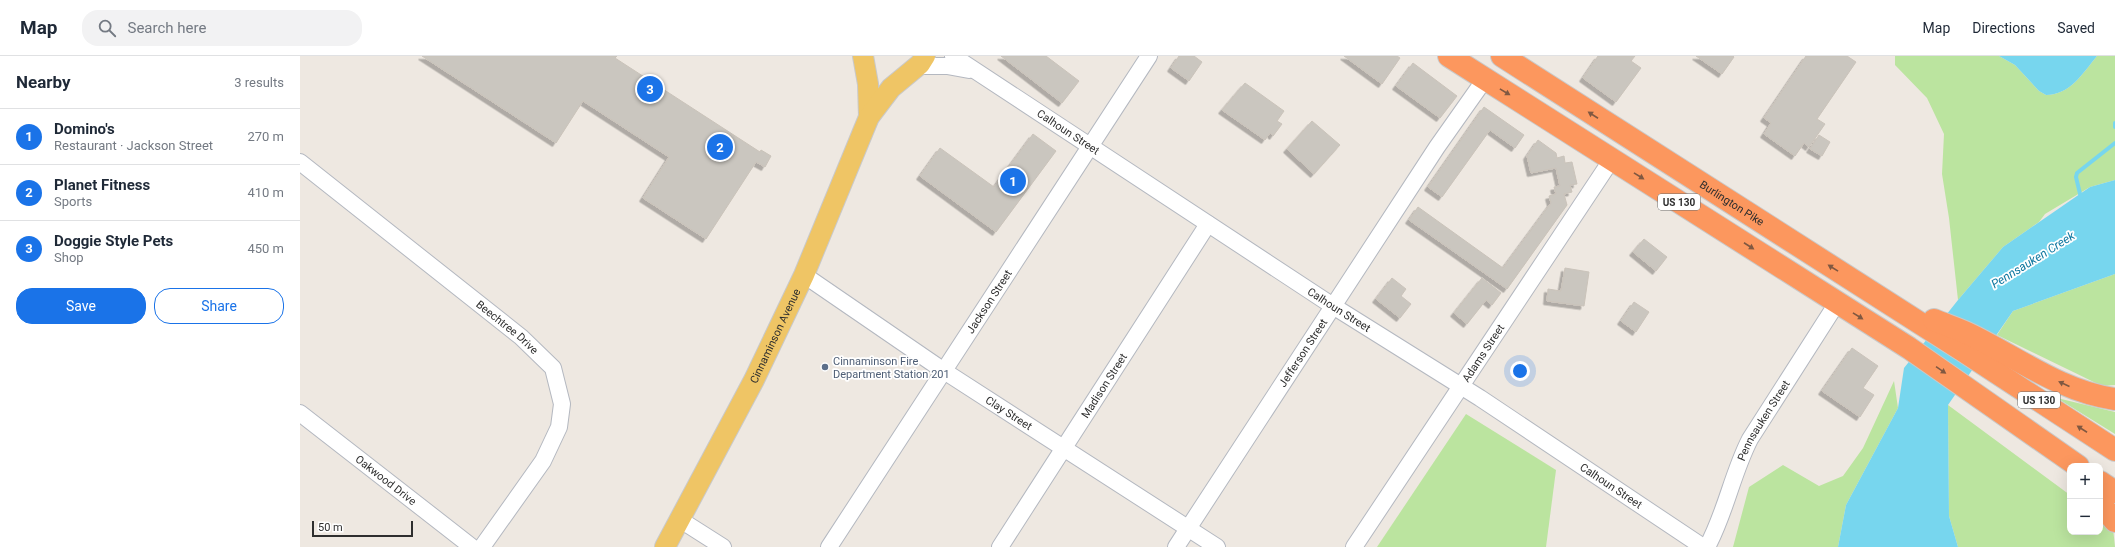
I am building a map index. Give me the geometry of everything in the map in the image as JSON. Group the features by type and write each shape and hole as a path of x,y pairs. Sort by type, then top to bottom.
{"highway":[{"name":"US 130","path":"1449,56 1909,348 2074,463"},
{"name":"Burlington Pike","path":"1502,56 1878,297 1967,343"},
{"name":"US 130","path":"1967,343 2115,450"},
{"path":"1967,343 2090,394 2115,399"},
{"path":"2019,424 2067,472"},
{"path":"2103,484 2115,492"},
{"path":"2103,507 2115,521"}],"main road":[{"name":"Calhoun Street","path":"864,59 874,70 884,74 916,66"},
{"name":"Cinnaminson Avenue","path":"864,59 870,100 869,117"},
{"name":"Cinnaminson Avenue","path":"665,547 754,380 804,275 869,117 880,100 916,66"}],"street":[{"name":"Calhoun Street","path":"953,56 1703,547"},
{"name":"Jackson Street","path":"829,547 1149,56"},
{"name":"Calhoun Street","path":"916,66 947,66 976,72"},
{"name":"Jefferson Street","path":"1176,547 1437,147 1485,79"},
{"name":"Adams Street","path":"1354,547 1462,388 1612,159"},
{"name":"Beechtree Drive","path":"300,162 521,337 553,368 562,404 559,427 543,460 482,547"},
{"name":"Madison Street","path":"1000,547 1208,224"},
{"name":"Clay Street","path":"804,275 944,371 1217,547"},
{"name":"Pennsauken Street","path":"1707,547 1722,518 1741,457 1750,439 1837,303"},
{"name":"Oakwood Drive","path":"300,413 472,547"},
{"path":"679,519 723,547"}],"green space":[{"path":"1895,56 1999,56 2015,65 2039,91 2046,95 2055,94 2069,87 2081,76 2097,56 2115,56 2115,180 2090,187 2045,214 2039,222 2003,247 1958,300 1949,218 1942,174 1944,134 1927,98 1895,65"},
{"path":"2115,274 2115,385 2102,386 1997,335 2013,311"},
{"path":"1894,381 1898,408 1846,505 1838,547 1733,547 1749,487 1783,465 1819,486 1843,476 1863,448"},
{"path":"2057,398 2115,412 2115,434"},
{"path":"1948,405 2067,493 2067,535 2103,535 2103,520 2113,528 2115,547 1958,547 1949,516"},
{"path":"1466,414 1556,470 1546,547 1377,547"}],"water":[{"path":"1999,56 2097,56 2081,76 2069,87 2055,94 2046,95 2039,91 2015,65"},
{"name":"Pennsauken Creek","path":"2115,180 2115,274 2013,311 1948,405 1949,516 1958,547 1838,547 1846,505 1898,408 1904,368 1958,300 2003,247 2090,187"}],"building":[{"path":"422,56 617,56 615,58 760,152 761,150 771,156 765,167 756,162 706,239 643,198 669,157 583,101 556,143"},
{"path":"1001,56 1046,56 1079,81 1062,103"},
{"path":"1179,56 1194,56 1202,62 1189,81 1171,68"},
{"path":"1344,56 1397,56 1400,58 1382,84"},
{"path":"1598,56 1635,56 1631,61 1641,68 1616,102 1583,78"},
{"path":"1696,56 1733,56 1734,57 1722,74"},
{"path":"1806,56 1847,56 1856,62 1817,119 1825,124 1809,147 1804,143 1795,156 1764,134 1771,123 1764,118"},
{"path":"1413,63 1457,96 1440,118 1396,86"},
{"path":"1245,83 1284,111 1277,121 1282,124 1273,136 1270,133 1265,140 1222,110"},
{"path":"1484,107 1524,135 1515,148 1490,130 1442,197 1428,187"},
{"path":"1312,121 1340,145 1314,174 1287,149"},
{"path":"1033,134 1056,151 996,232 920,176 940,148 994,187"},
{"path":"1819,135 1830,142 1822,156 1810,149"},
{"path":"1538,140 1556,153 1557,158 1564,156 1565,163 1572,162 1577,184 1570,185 1572,192 1564,194 1567,205 1507,289 1409,220 1418,207 1503,268 1551,203 1549,196 1556,194 1554,187 1560,186 1556,168 1531,173 1527,156"},
{"path":"1644,239 1667,257 1656,271 1633,252"},
{"path":"1565,268 1589,272 1584,306 1547,301 1548,289 1561,291"},
{"path":"1392,278 1406,289 1401,296 1411,304 1400,318 1376,299"},
{"path":"1482,278 1501,293 1492,305 1486,300 1467,324 1454,313"},
{"path":"1634,302 1649,312 1636,332 1621,321"},
{"path":"1852,348 1878,366 1863,388 1874,395 1860,417 1822,391"}],"waterway":[{"path":"2081,198 2076,177 2077,173 2115,143"}],"place":[{"name":"Doggie Style Pets","path":"650,89"},
{"name":"Planet Fitness","path":"720,147"},
{"name":"Domino's","path":"1013,181"},
{"name":"Cinnaminson Fire Department Station 201","path":"825,367"}]}
